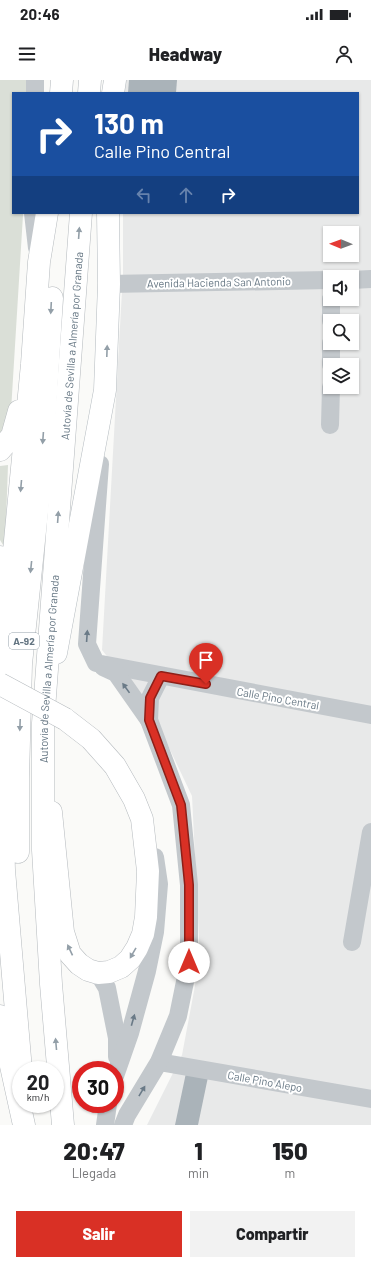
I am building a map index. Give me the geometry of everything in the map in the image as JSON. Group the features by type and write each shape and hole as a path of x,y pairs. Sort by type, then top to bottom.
{"main road":[{"path":"62,80 62,92"},
{"path":"89,92 90,80"},
{"path":"113,92 115,80"},
{"path":"5,645 32,364 39,262 47,214"},
{"name":"Autovía de Sevilla a Almería por Granada","path":"32,1061 22,934 18,856 18,763 22,664 41,474 56,214"},
{"name":"Autovía de Sevilla a Almería por Granada","path":"63,1125 51,984 43,850 43,723 81,214"},
{"path":"0,684 65,720 91,739 115,766 134,799 142,819 148,871 148,896 143,934 130,959 121,967 109,972 98,973 88,970 78,964 70,954 62,932 43,723 105,390 109,284 108,214"},
{"path":"0,450 12,436 32,364"},
{"path":"0,557 5,590 5,645 1,742 2,822 4,870 20,1061"},
{"path":"0,1016 28,1116"}],"street":[{"path":"35,80 35,92"},
{"path":"33,214 39,262"},
{"path":"359,280 371,279"},
{"name":"Avenida Hacienda San Antonio","path":"109,284 323,280"},
{"path":"105,390 87,644 96,663 116,674 149,720 181,805 189,885 189,962 178,1016 159,1062 127,1115 123,1125"},
{"path":"330,425 331,394"},
{"name":"Calle Pino Central","path":"96,663 371,715"},
{"path":"149,720 150,698 161,676"},
{"path":"120,1061 148,972 155,932 159,884 154,848 142,819"},
{"path":"352,942 371,832"},
{"path":"98,973 106,988 117,1038 116,1061"},
{"name":"Calle Pino Alepo","path":"159,1062 371,1099"},
{"path":"105,1125 107,1113"}],"shaded area":[{"path":"0,80 27,80 26,92 12,92 12,214 23,215 11,411 0,435"},
{"path":"124,80 371,80 371,1125 147,1125 182,1055 200,959 192,796 153,714 102,650 123,273 123,214 359,214 359,92 122,92"},
{"path":"8,465 6,521 8,553 0,540 0,466"}],"building":[{"path":"129,80 177,80 176,92 128,92"},
{"path":"186,1073 208,1077 198,1125 175,1125"}],"route":[{"path":"189,962 189,885 181,805 149,720 150,698 161,676 206,684"}]}
